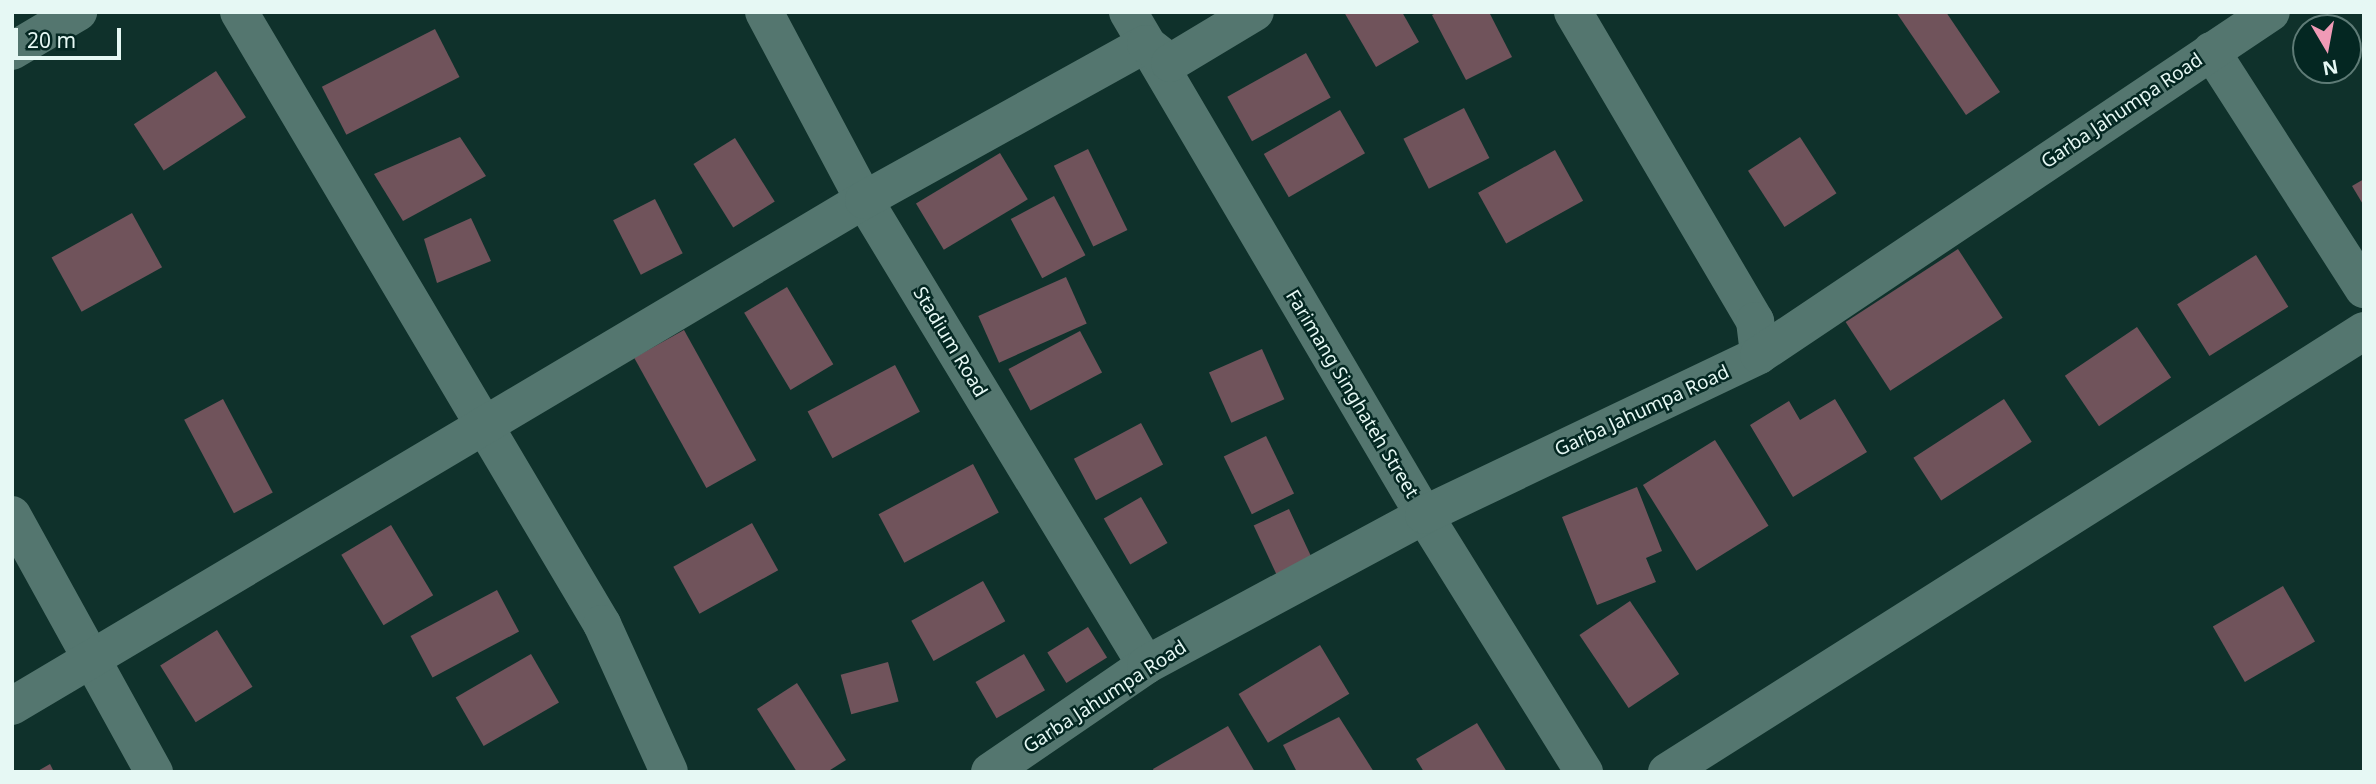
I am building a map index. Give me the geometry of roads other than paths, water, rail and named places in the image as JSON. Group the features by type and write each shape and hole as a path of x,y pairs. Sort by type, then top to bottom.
{"street":[{"path":"12,51 78,12"},
{"path":"239,12 486,424 602,624 669,772"},
{"name":"Stadium Road","path":"764,12 864,200 1146,666"},
{"path":"12,706 864,200 1137,28 1170,63 1255,12"},
{"path":"1573,12 1755,321 1759,355"},
{"name":"Garba Jahumpa Road","path":"990,772 1146,666 1424,515 1759,355 2271,12"},
{"name":"Farimang Singhateh Street","path":"1137,28 1424,515 1584,772"},
{"path":"2211,51 2364,289"},
{"path":"1667,772 2364,331"},
{"path":"12,515 154,772"}]}
